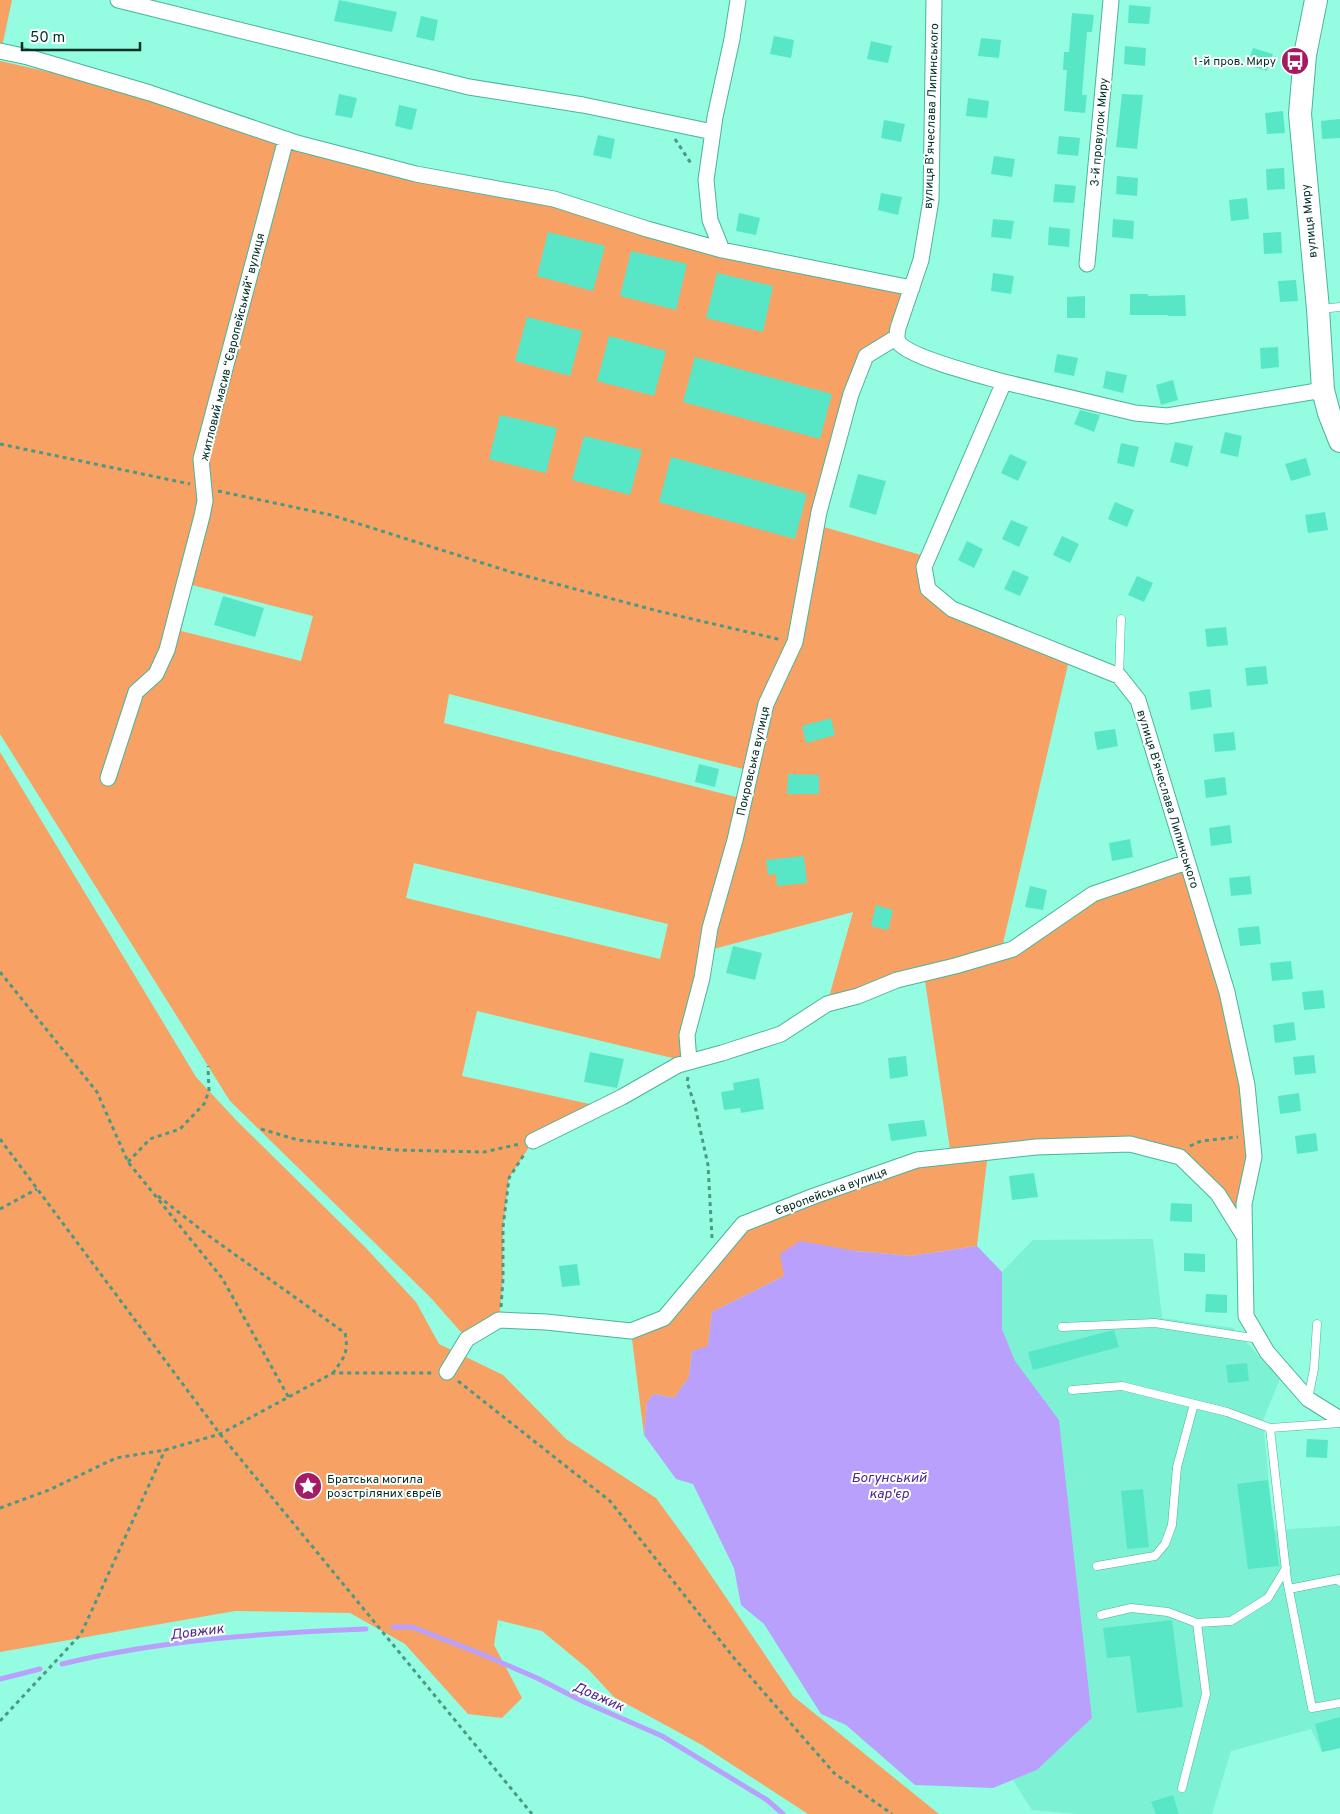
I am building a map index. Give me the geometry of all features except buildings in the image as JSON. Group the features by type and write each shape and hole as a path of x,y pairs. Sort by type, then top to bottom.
{"street":[{"path":"118,0 469,87 583,104 713,132"},
{"path":"722,250 710,220 707,186 713,132 738,0"},
{"name":"вулиця Вʼячеслава Липинського","path":"897,336 921,260 931,200 934,0"},
{"name":"3-й провулок Миру","path":"1087,264 1111,0"},
{"name":"вулиця Миру","path":"1316,0 1305,55 1300,114 1329,308 1324,390 1329,413 1340,441"},
{"path":"0,51 28,57 150,93 286,139 416,174 554,199 647,229 722,250 912,288"},
{"name":"житловий масив “Європейський“ вулиця","path":"108,778 136,692 156,674 168,650 202,516 204,500 201,459 286,139"},
{"path":"897,336 900,344 923,358 1004,382 1135,414 1167,416 1324,390"},
{"name":"Покровська вулиця","path":"689,1062 687,1035 702,978 710,928 735,840 766,704 794,642 819,512 850,394 866,356 897,336"},
{"name":"вулиця Вʼячеслава Липинського","path":"1004,382 924,567 928,589 952,609 1119,676 1138,700 1227,992 1247,1085 1254,1157 1244,1204 1246,1316 1267,1352 1308,1399 1340,1419"},
{"path":"533,1141 622,1097 678,1065 781,1034 827,1004 858,996 897,980 1013,949 1093,894 1187,862"},
{"name":"Європейська вулиця","path":"499,1320 546,1322 631,1331 664,1318 743,1224 814,1196 917,1160 1036,1147 1130,1144 1172,1154 1180,1157 1218,1194 1244,1238"},
{"path":"447,1372 467,1339 499,1320"}],"lane":[{"path":"1119,676 1121,619"},
{"path":"1062,1327 1155,1323 1260,1339"},
{"path":"1308,1399 1314,1369 1317,1324"},
{"path":"1072,1390 1122,1386 1226,1412 1270,1428 1340,1424"},
{"path":"1097,1566 1155,1556 1165,1544 1172,1525 1177,1467 1194,1404"},
{"path":"1270,1428 1289,1589 1312,1708 1340,1703"},
{"path":"1101,1615 1132,1608 1168,1612 1197,1623 1231,1621 1268,1598 1286,1568"},
{"path":"1289,1589 1340,1579 1340,1582"},
{"path":"1182,1788 1206,1694 1197,1623"}],"path":[{"path":"673,136 693,166"},
{"path":"0,444 331,515 511,572 658,611 794,642"},
{"path":"0,972 98,1092 128,1162 222,1278 289,1398"},
{"path":"689,1062 687,1082 695,1106 708,1166 714,1258"},
{"path":"128,1162 150,1139 180,1129 204,1104 209,1091 208,1066"},
{"path":"261,1129 298,1140 395,1150 484,1152 533,1141"},
{"path":"1172,1154 1201,1141 1252,1136"},
{"path":"0,1139 220,1434 532,1814"},
{"path":"499,1320 504,1279 503,1227 509,1178 533,1141"},
{"path":"0,1209 37,1189"},
{"path":"0,1508 49,1490 116,1458 165,1450 220,1434 333,1373 343,1359 348,1346 345,1333 209,1236 152,1191"},
{"path":"333,1373 447,1372 610,1501 734,1658 834,1773 892,1814"},
{"path":"0,1721 81,1634 165,1450"}],"shaded area":[{"path":"0,0 12,0 2,47 0,47"},
{"path":"0,61 153,100 286,139 554,199 647,229 912,288 897,337 866,356 817,525 928,557 928,589 952,609 1070,656 1001,952 1093,894 1187,862 1227,992 1254,1157 1244,1238 1180,1157 1130,1144 988,1152 977,1246 911,1256 856,1251 784,1276 712,1312 708,1347 692,1351 689,1377 674,1398 654,1394 647,1402 644,1435 631,1331 664,1318 743,1224 951,1156 924,974 827,1004 853,912 706,951 689,1062 477,1011 462,1076 603,1107 533,1141 509,1178 503,1227 503,1279 499,1320 467,1339 431,1298 230,1101 0,734","holes":["192,585 313,616 301,661 181,631","449,694 751,771 744,799 444,723","414,863 668,924 660,959 406,898"]},
{"path":"0,752 196,1077 236,1120 365,1247 416,1302 439,1344 503,1375 566,1439 656,1498 793,1696 939,1814 808,1814 702,1745 614,1697 588,1669 542,1631 498,1620 494,1645 522,1698 502,1718 468,1714 405,1644 350,1613 235,1611 0,1652"},
{"path":"1153,1239 1162,1318 1233,1328 1280,1379 1263,1420 1273,1530 1340,1526 1340,1748 1322,1752 1311,1729 1231,1751 1212,1814 1078,1814 1032,1810 1013,1780 1037,1770 1092,1718 1059,1420 1015,1361 1002,1329 1002,1272 1033,1240"}],"water":[{"name":"Богунський кар'єр","path":"800,1241 856,1251 911,1256 977,1246 1002,1272 1002,1329 1015,1361 1059,1420 1092,1718 1037,1770 993,1788 915,1785 846,1725 821,1714 764,1624 741,1605 734,1568 693,1484 676,1479 644,1435 647,1402 654,1394 674,1398 689,1377 692,1351 708,1346 712,1312 784,1276 780,1254"}],"waterway":[{"name":"Довжик","path":"393,1627 412,1627 479,1653 662,1736 767,1800 783,1814"},
{"name":"Довжик","path":"62,1664 175,1643 289,1633 366,1629"},
{"name":"Довжик","path":"0,1679 40,1669"}],"place":[{"name":"1-й пров. Миру","path":"1295,61"},
{"name":"Братська могила розстріляних євреїв","path":"308,1486"}]}
